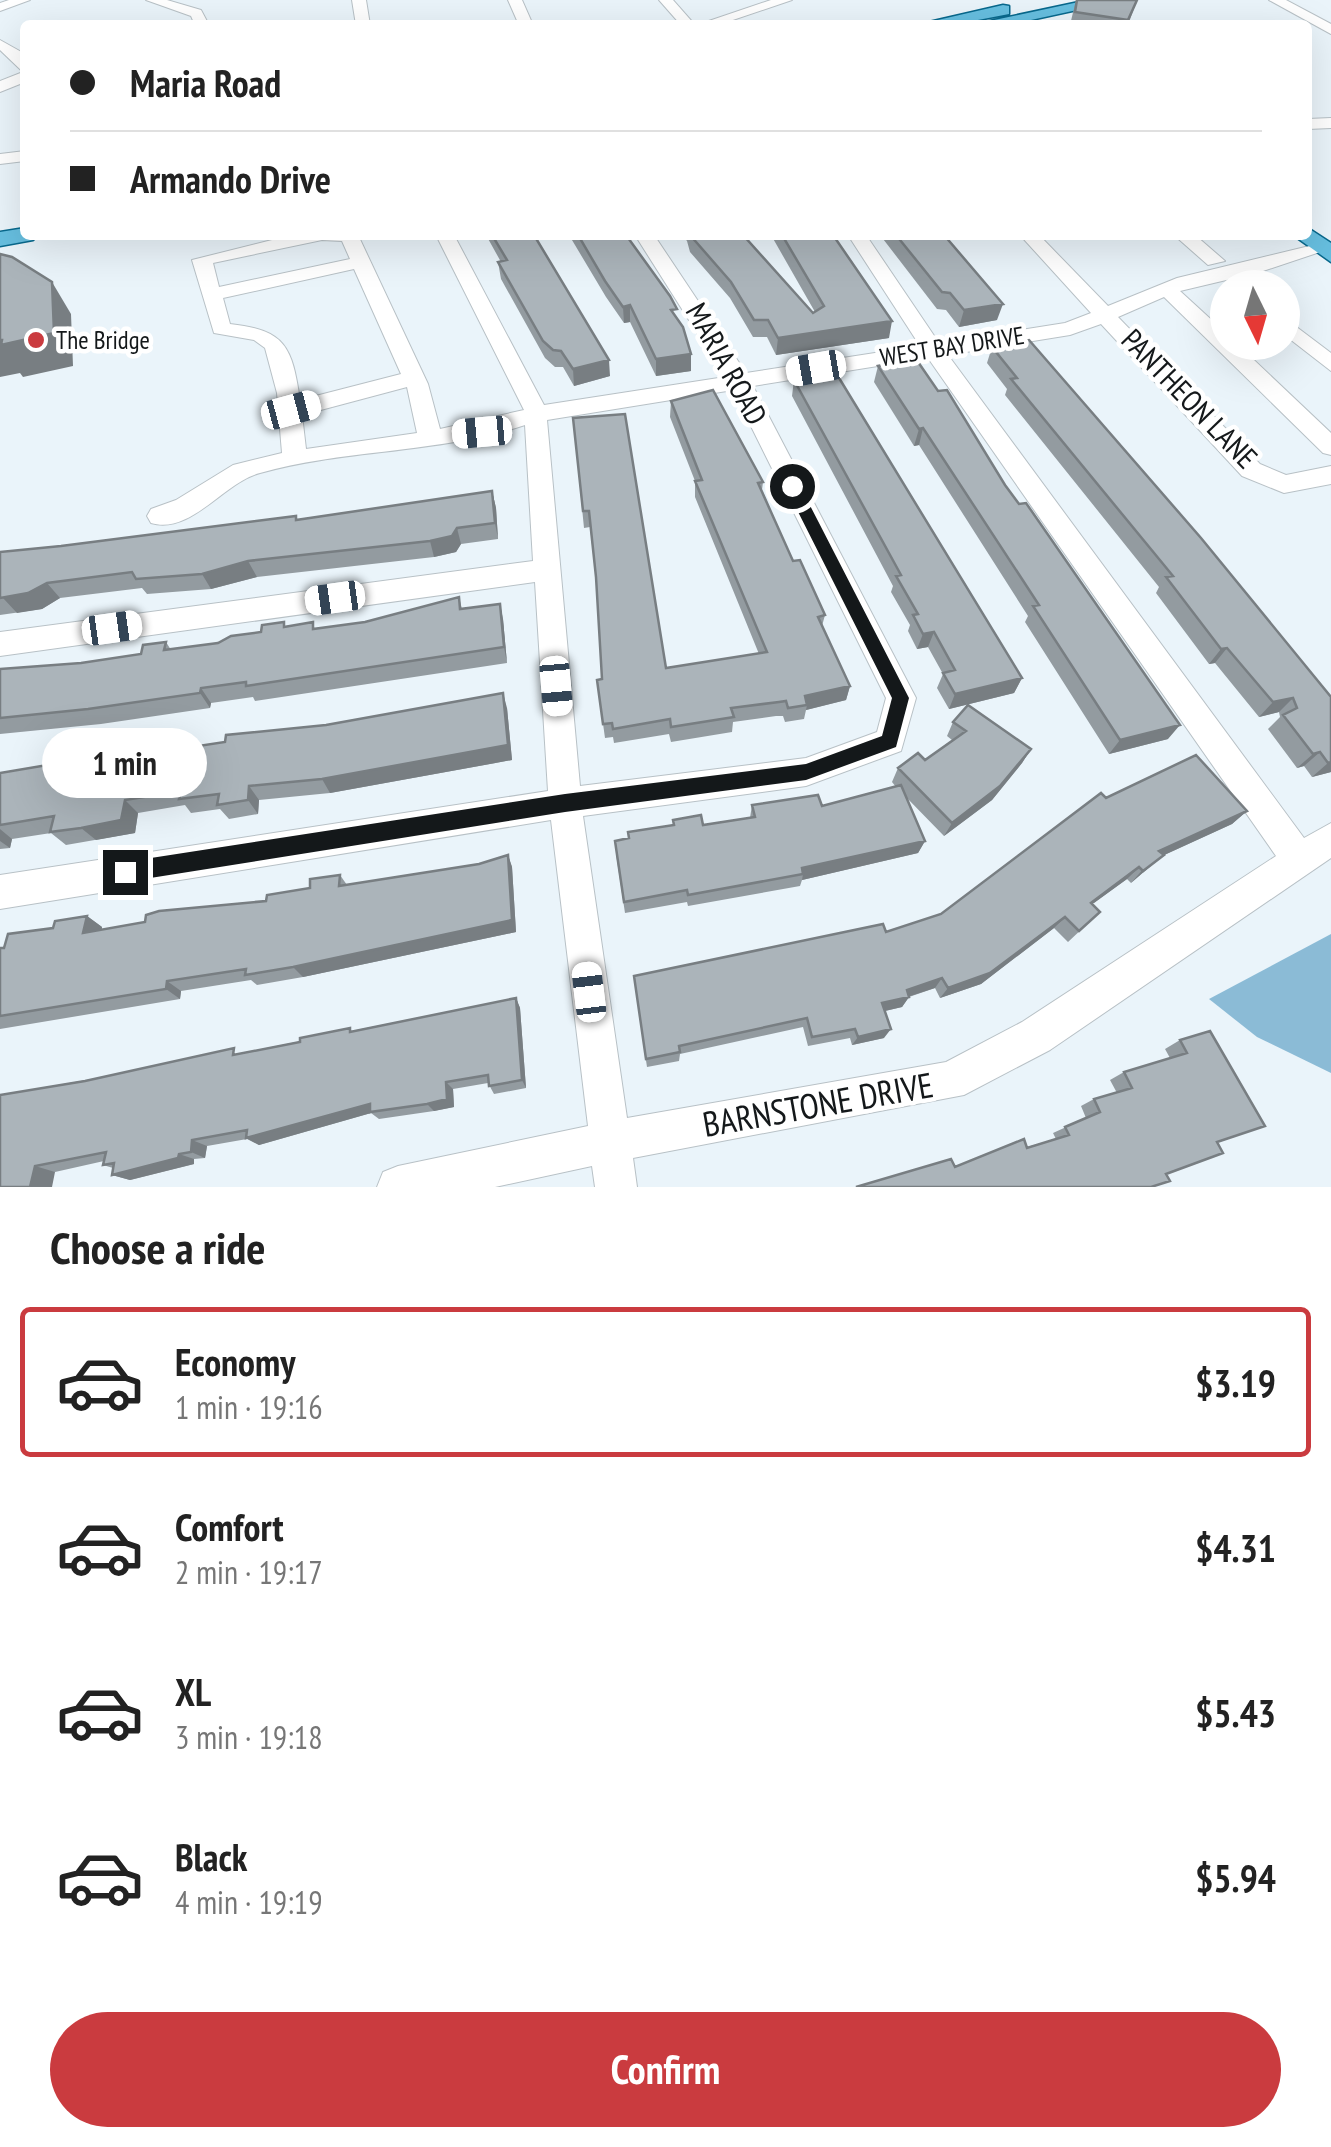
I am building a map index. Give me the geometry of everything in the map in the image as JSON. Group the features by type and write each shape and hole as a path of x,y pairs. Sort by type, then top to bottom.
{"main road":[{"path":"1006,14 1058,0"},
{"path":"962,20 1115,0"}],"street":[{"path":"0,7 23,0"},
{"path":"153,0 196,13 200,20"},
{"path":"666,0 684,20"},
{"path":"720,20 785,0"},
{"path":"1276,0 1331,30"},
{"path":"294,458 291,410 277,348 270,339 256,334 221,329 202,260 295,240"},
{"path":"350,240 414,378 430,436"},
{"path":"448,240 535,414 565,803 616,1187"},
{"name":"MARIA ROAD","path":"565,803 806,772 890,741 900,698 738,380 683,287 648,240"},
{"path":"859,240 932,348 1298,858"},
{"name":"PANTHEON LANE","path":"1034,240 1108,314 1251,470 1284,484 1331,475"},
{"path":"1190,240 1224,270"},
{"name":"WEST BAY DRIVE","path":"160,516 189,507 239,470 430,436 482,432 535,414 1070,329 1176,286 1198,282 1221,267 1304,257 1321,245"},
{"path":"211,295 361,262"},
{"path":"1176,286 1331,447"},
{"path":"1300,337 1331,364"},
{"path":"291,410 414,378"},
{"path":"0,644 546,570"},
{"path":"0,892 565,803"},
{"name":"BARNSTONE DRIVE","path":"398,1187 608,1142 950,1081 1036,1036 1331,838"}],"shaded area":[{"path":"1331,934 1331,1073 1257,1037 1209,999"}],"building":[{"path":"1077,0 1137,0 1128,20 1075,12"},
{"path":"495,240 537,240 609,360 573,369 561,351 553,350 543,341 498,262 507,260"},
{"path":"581,240 630,240 670,296 677,309 671,310 683,327 691,354 656,359 630,305 623,307"},
{"path":"694,240 747,240 813,313 824,306 785,240 836,240 892,321 778,338 768,320 754,320 731,282"},
{"path":"900,240 948,240 1003,304 964,310 950,293 942,292"},
{"path":"0,254 12,257 52,282 54,333 1,345"},
{"path":"1029,340 1201,538 1331,697 1331,762 1320,752 1313,754 1283,715 1297,708 1293,698 1273,702 1227,648 1221,649 1166,577 1173,576 1011,379 1017,378 992,347"},
{"path":"916,359 938,391 947,390 1005,485 1019,504 1026,503 1180,725 1120,740 1033,606 1039,605 878,366"},
{"path":"836,373 1022,678 955,694 943,673 955,670 934,632 923,634 913,615 918,614 896,576 901,575 794,380"},
{"path":"713,390 763,482 758,483 793,561 800,560 825,615 818,617 850,686 805,696 807,705 788,708 786,701 731,708 734,717 671,727 670,719 613,729 612,723 603,724 597,680 602,679 596,577 589,511 583,511 573,418 625,414 666,668 767,652 695,481 702,480 671,401"},
{"path":"492,491 495,523 457,528 452,536 430,541 248,561 202,574 136,579 132,572 47,583 28,593 0,598 0,552 296,516 296,520"},
{"path":"459,597 460,609 500,604 504,647 246,686 246,682 201,688 200,693 88,709 0,718 0,669 141,654 143,645 166,642 164,650 218,643 231,636 261,632 262,625 284,622 284,627 313,622 313,629 365,622"},
{"path":"503,693 508,745 322,779 249,786 248,800 217,805 219,794 179,799 181,791 125,800 121,820 81,828 50,832 54,816 0,825 0,773 160,746 159,752 225,742 226,735 326,725"},
{"path":"968,705 1031,749 1000,786 952,823 898,768 918,753 925,760 966,731 953,722"},
{"path":"1196,755 1247,811 1159,851 1164,855 1143,871 1139,867 1091,903 1100,912 1079,931 1065,917 990,973 948,988 942,978 907,990 909,997 882,1003 891,1029 858,1037 855,1029 812,1037 807,1018 679,1046 680,1052 646,1059 634,976 883,924 886,932 941,914 1101,793 1106,798"},
{"path":"901,785 925,841 802,868 803,874 624,902 615,841 629,838 628,832 674,825 673,820 701,815 703,825 755,817 752,805 818,795 822,806"},
{"path":"508,855 512,920 293,967 245,975 246,969 167,981 166,989 0,1016 0,948 4,948 8,934 53,928 55,921 87,916 83,933 145,922 146,915 159,911 266,901 267,895 310,888 310,879 340,875 339,886 479,864"},
{"path":"516,998 522,1080 489,1086 488,1075 446,1082 447,1099 427,1104 370,1112 370,1104 246,1138 247,1130 192,1140 191,1152 179,1154 178,1158 112,1175 114,1163 103,1165 106,1152 35,1166 30,1187 0,1187 0,1095 85,1081 234,1048 233,1055 300,1042 300,1038 350,1028 350,1032"},
{"path":"1210,1031 1265,1126 1217,1142 1223,1153 1166,1174 1170,1181 1151,1187 856,1187 951,1159 955,1167 1024,1139 1027,1148 1069,1135 1065,1127 1100,1112 1094,1099 1132,1088 1124,1072 1187,1053 1180,1040"}],"place":[{"name":"The Bridge","path":"36,340"}],"route":[{"path":"125,872 565,803 806,772 890,741 900,698 792,486"}]}
